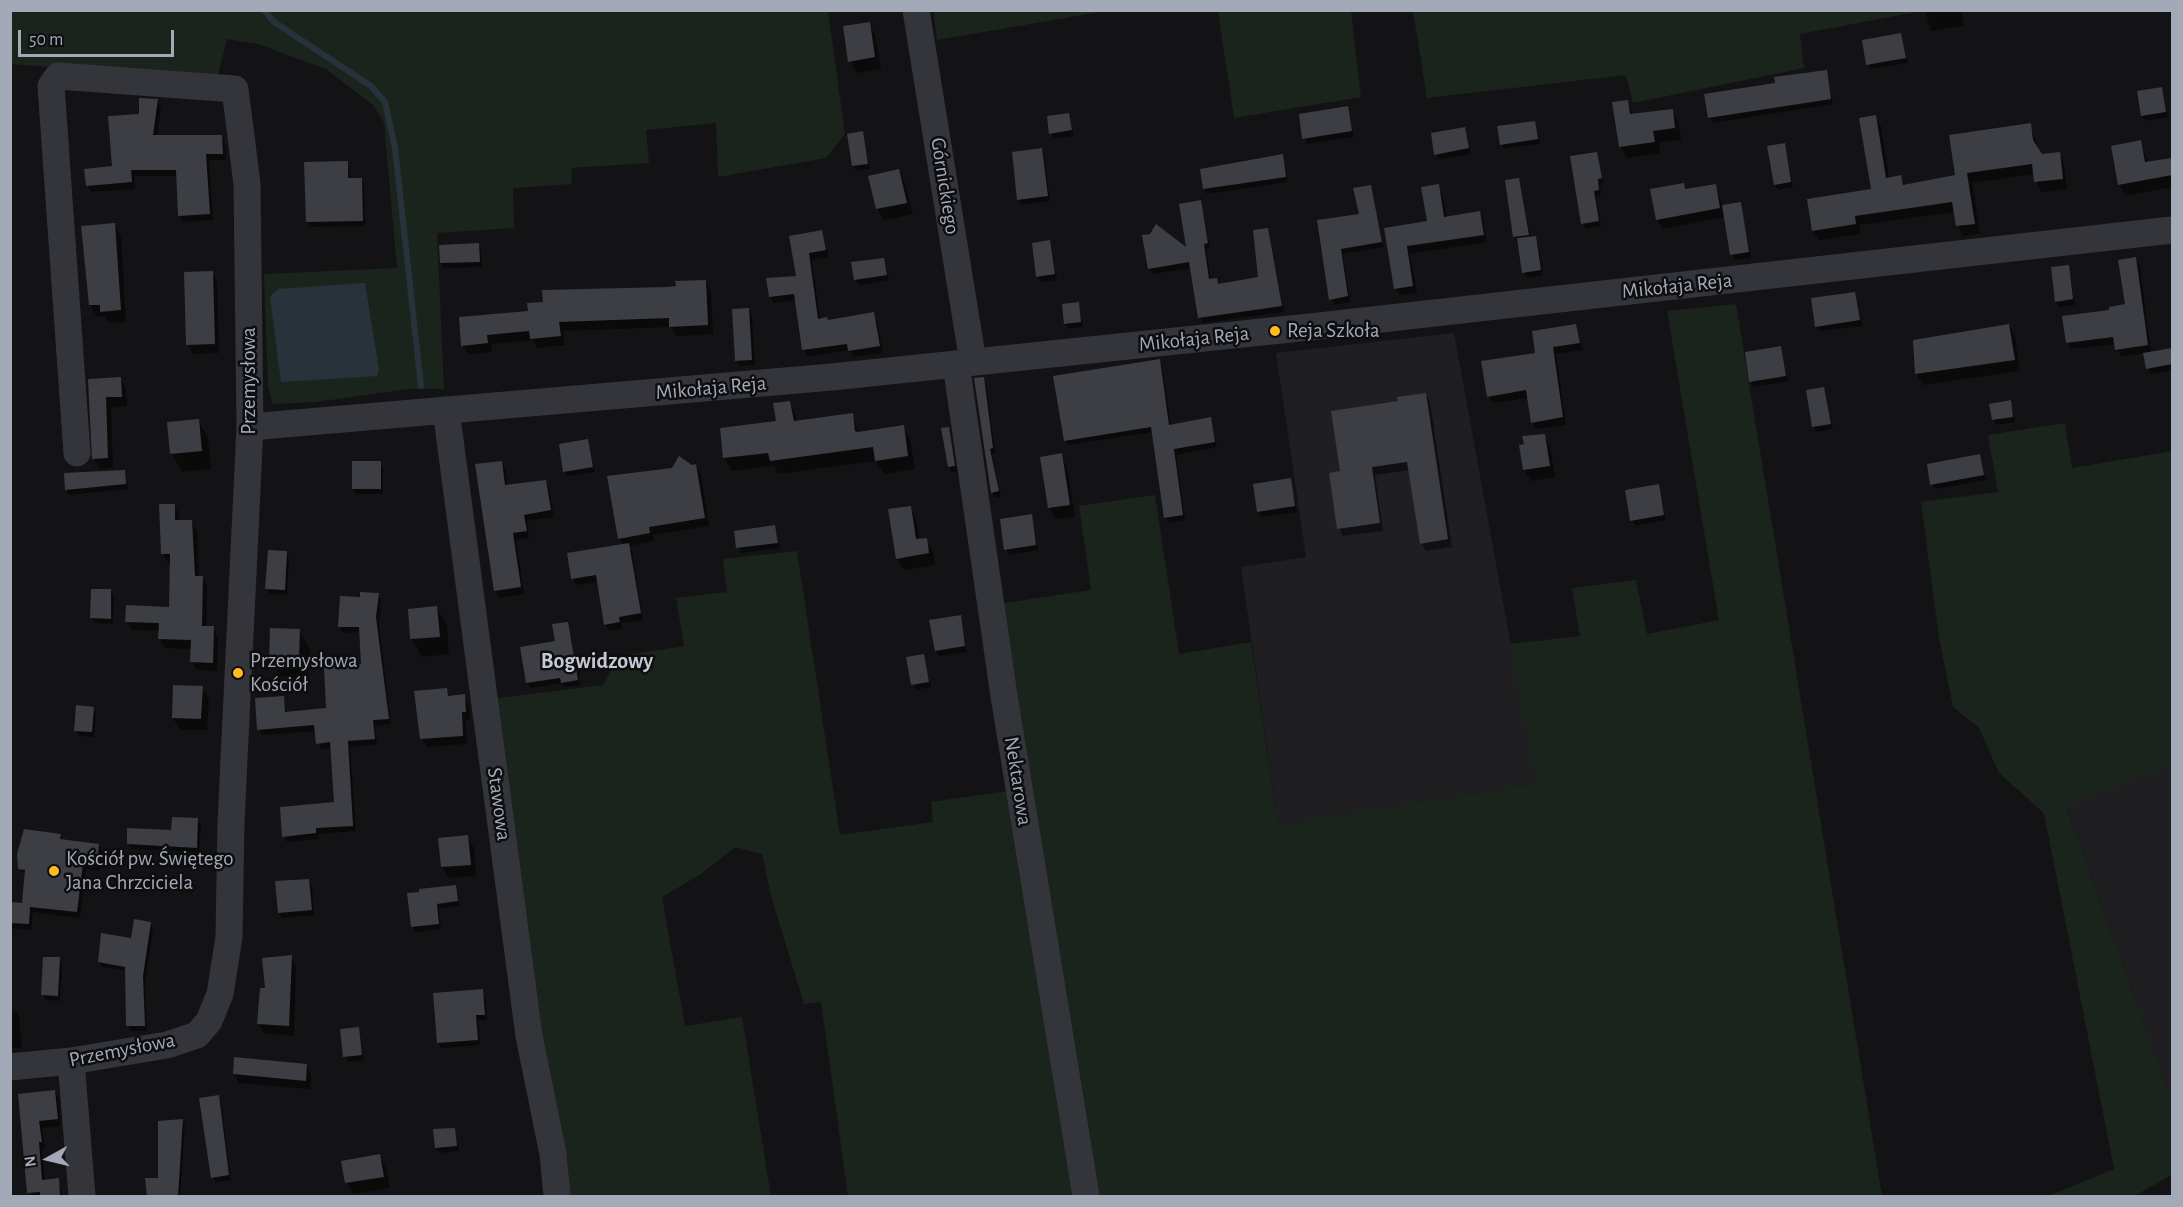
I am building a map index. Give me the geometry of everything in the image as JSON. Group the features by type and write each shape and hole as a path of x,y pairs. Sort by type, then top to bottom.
{"street":[{"name":"Górnickiego","path":"916,10 964,363"},
{"name":"Przemysłowa","path":"10,1067 71,1061 167,1045 196,1035 209,1021 220,994 229,936 231,822 250,427 247,184 235,89 58,76 51,86 77,453"},
{"name":"Mikołaja Reja","path":"250,427 964,363 1319,326 2172,230"},
{"name":"Nektarowa","path":"964,363 1006,708 1086,1197"},
{"name":"Stawowa","path":"446,410 529,1036 553,1154 557,1197"},
{"path":"71,1061 82,1197"}],"shaded area":[{"path":"933,10 1106,10 1106,11 937,40"},
{"path":"1922,10 1800,34 1804,68 1633,103 1626,75 1427,98 1413,11"},
{"path":"10,11 828,11 845,134 826,158 718,177 716,123 646,130 649,163 571,168 572,184 513,188 514,228 437,233 444,389 408,389 316,402 273,404 268,387 264,274 397,268 384,123 374,106 326,69 258,44 227,39 217,79 11,64"},
{"path":"1218,11 1351,11 1361,97 1234,118"},
{"path":"365,283 379,370 377,376 281,382 270,297 278,289"},
{"path":"1736,304 1882,1196 848,1196 821,1002 804,1004 771,896 762,854 735,847 701,874 662,897 685,1026 742,1017 771,1196 562,1196 519,917 498,698 603,685 619,656 684,646 676,598 727,592 723,559 797,551 840,835 933,822 931,802 1014,790 985,606 1091,590 1079,506 1155,495 1179,654 1251,642 1278,825 1536,783 1510,644 1580,636 1572,588 1636,580 1647,634 1719,620 1667,311"},
{"path":"1454,333 1536,783 1278,825 1241,567 1306,557 1276,353"},
{"path":"2065,423 2072,468 2172,451 2172,765 2066,805 2172,1101 2172,1175 2134,1196 2048,1196 2114,1169 2044,813 1999,773 1979,728 1953,707 1939,638 1921,502 1998,492 1988,435"},
{"path":"2172,765 2172,1101 2066,804"}],"building":[{"path":"870,22 875,57 848,62 843,26"},
{"path":"1901,33 1906,58 1866,65 1862,40"},
{"path":"1827,70 1831,99 1708,118 1704,94 1775,83 1774,77"},
{"path":"2162,87 2166,112 2141,116 2137,91"},
{"path":"139,98 158,99 153,135 222,135 223,154 206,154 210,214 178,216 176,170 131,170 132,182 86,186 84,169 112,166 108,116 139,114"},
{"path":"1628,100 1630,114 1673,109 1675,128 1653,131 1655,142 1619,147 1612,102"},
{"path":"1348,106 1352,131 1302,139 1299,114"},
{"path":"1069,113 1072,130 1049,134 1047,116"},
{"path":"1876,115 1886,178 1901,175 1903,185 1955,175 1949,135 2031,123 2033,140 2042,154 2060,152 2063,179 2034,182 2032,164 1967,173 1975,224 1956,226 1952,202 1855,216 1856,224 1812,231 1807,199 1871,189 1859,118"},
{"path":"1535,121 1538,139 1500,145 1497,126"},
{"path":"1465,127 1469,148 1434,155 1431,133"},
{"path":"863,131 868,164 852,166 847,134"},
{"path":"2141,140 2145,162 2172,158 2172,175 2118,185 2111,146"},
{"path":"1785,143 1791,182 1774,185 1767,146"},
{"path":"1042,148 1048,196 1017,200 1012,152"},
{"path":"1597,152 1602,178 1598,179 1599,190 1594,191 1599,221 1581,224 1570,156"},
{"path":"1283,154 1286,177 1203,189 1200,169"},
{"path":"348,161 348,178 362,178 363,221 306,222 304,162"},
{"path":"899,169 907,203 876,209 868,176"},
{"path":"1519,178 1529,235 1513,237 1505,180"},
{"path":"1684,183 1685,189 1716,184 1720,208 1656,220 1650,189"},
{"path":"1439,184 1444,217 1480,211 1484,235 1407,246 1413,286 1394,289 1384,228 1427,221 1421,187"},
{"path":"1371,185 1382,242 1341,249 1348,296 1329,300 1317,220 1359,214 1353,188"},
{"path":"1201,200 1208,243 1204,244 1209,279 1217,278 1218,284 1258,277 1253,230 1268,228 1282,306 1198,318 1189,262 1148,269 1142,235 1150,234 1156,224 1186,247 1179,204"},
{"path":"1741,202 1749,252 1730,255 1722,205"},
{"path":"115,223 121,310 100,312 100,305 89,305 81,226"},
{"path":"822,230 826,250 809,253 818,319 827,317 828,320 874,312 880,346 848,351 847,344 802,350 794,294 769,297 766,278 796,276 789,236"},
{"path":"1536,236 1541,270 1522,273 1517,238"},
{"path":"1050,240 1055,274 1036,277 1032,243"},
{"path":"479,243 480,262 440,263 439,245"},
{"path":"2136,257 2148,345 2115,350 2113,337 2066,343 2062,316 2109,310 2109,307 2125,304 2118,260"},
{"path":"884,258 887,275 854,280 851,262"},
{"path":"2069,265 2073,299 2055,302 2051,267"},
{"path":"213,271 215,344 186,345 184,272"},
{"path":"706,280 708,325 669,327 669,318 559,322 561,336 530,339 529,331 487,335 488,343 461,346 459,317 528,311 527,303 543,302 542,290 667,287 676,286 675,281"},
{"path":"1855,292 1860,320 1815,327 1811,298"},
{"path":"1079,302 1081,322 1064,324 1062,304"},
{"path":"749,308 752,360 735,361 732,309"},
{"path":"1576,324 1580,343 1553,347 1563,417 1531,423 1526,390 1487,397 1481,361 1535,353 1532,331"},
{"path":"2009,324 2015,360 1915,374 1913,340"},
{"path":"1781,346 1786,376 1749,382 1745,352"},
{"path":"2172,348 2172,364 2146,369 2143,353"},
{"path":"1160,359 1169,425 1211,417 1215,442 1174,449 1183,515 1164,518 1151,427 1064,441 1053,376"},
{"path":"121,377 122,397 106,397 108,458 92,459 88,379"},
{"path":"984,377 993,448 990,449 999,491 991,493 974,378"},
{"path":"1824,387 1831,424 1812,427 1806,390"},
{"path":"1426,393 1448,539 1420,544 1407,462 1372,467 1380,523 1337,529 1329,473 1340,471 1331,411 1398,401 1397,397"},
{"path":"2011,400 2013,417 1992,420 1989,404"},
{"path":"790,401 794,421 853,413 855,431 858,432 904,425 908,456 875,461 873,447 770,461 768,453 723,458 720,428 776,421 773,403"},
{"path":"199,419 202,451 170,454 167,422"},
{"path":"949,427 955,466 948,467 941,428"},
{"path":"1545,434 1550,466 1523,470 1519,445 1524,444 1522,436"},
{"path":"588,439 593,467 563,472 559,444"},
{"path":"1062,453 1070,505 1048,508 1040,457"},
{"path":"1980,454 1984,475 1930,485 1927,464"},
{"path":"679,456 692,465 696,464 705,518 649,527 650,533 618,539 607,476 672,468"},
{"path":"352,461 381,461 381,489 352,489"},
{"path":"502,461 505,485 546,480 551,510 524,515 527,531 513,533 521,587 494,591 475,464"},
{"path":"125,470 126,484 65,490 64,473"},
{"path":"1291,478 1295,506 1257,512 1253,484"},
{"path":"1659,484 1664,515 1630,521 1625,490"},
{"path":"159,504 175,504 175,520 192,520 195,576 203,576 202,626 214,626 213,663 190,662 191,640 158,639 159,623 125,622 126,605 169,607 170,554 161,554"},
{"path":"911,506 916,539 927,538 929,553 896,559 888,509"},
{"path":"1032,514 1036,545 1004,550 1000,519"},
{"path":"775,525 778,543 736,548 734,531"},
{"path":"629,543 641,613 619,617 620,622 604,625 596,575 571,579 567,553"},
{"path":"268,550 287,551 285,590 265,589"},
{"path":"91,589 111,589 111,619 90,618"},
{"path":"360,592 379,593 376,617 389,719 373,720 375,739 348,741 353,826 316,828 316,833 282,837 280,807 334,802 330,742 316,744 314,725 257,730 255,698 284,696 285,712 326,708 324,667 361,664 359,627 338,627 340,596 360,597"},
{"path":"437,606 440,637 410,639 408,609"},
{"path":"961,615 965,646 935,651 929,620"},
{"path":"568,622 578,680 561,683 560,678 526,683 520,647 555,641 552,624"},
{"path":"270,628 300,629 299,661 269,660"},
{"path":"924,654 929,682 911,685 906,657"},
{"path":"173,685 203,686 201,719 172,718"},
{"path":"447,688 448,696 465,694 466,712 462,712 463,736 420,739 414,691"},
{"path":"76,705 94,707 92,732 74,731"},
{"path":"172,817 198,818 197,848 127,844 127,828 171,830"},
{"name":"Kościół pw. Świętego Jana Chrzciciela","path":"24,829 61,834 60,839 99,844 97,865 83,864 77,912 30,907 29,924 10,923 10,902 22,903 25,870 18,869 17,854"},
{"path":"468,835 471,865 441,867 438,838"},
{"path":"309,879 312,910 278,913 275,881"},
{"path":"456,885 458,901 437,904 439,924 411,927 407,893 419,892 419,889"},
{"path":"134,919 151,922 143,976 145,1026 126,1026 125,967 98,962 101,933 131,938"},
{"path":"292,955 289,1026 257,1024 260,988 265,988 262,958"},
{"path":"43,957 60,957 58,996 41,995"},
{"path":"483,989 485,1015 476,1015 478,1040 437,1043 433,993"},
{"path":"359,1027 362,1055 343,1057 340,1029"},
{"path":"234,1057 307,1064 306,1081 233,1074"},
{"path":"55,1090 58,1119 39,1121 42,1142 39,1142 42,1180 59,1178 60,1197 40,1197 40,1192 27,1193 18,1094"},
{"path":"219,1095 229,1175 211,1178 199,1098"},
{"path":"183,1119 178,1196 147,1197 145,1178 158,1178 158,1121"},
{"path":"455,1128 457,1146 435,1148 433,1129"},
{"path":"380,1154 384,1177 345,1183 341,1161"}],"waterway":[{"path":"264,10 274,22 371,86 385,102 395,148 421,386"}],"place":[{"name":"Reja Szkoła","path":"1275,331"},
{"name":"Przemysłowa Kościół","path":"238,673"},
{"name":"Kościół pw. Świętego Jana Chrzciciela","path":"54,871"}],"district":[{"name":"Bogwidzowy","path":"597,661"}]}
